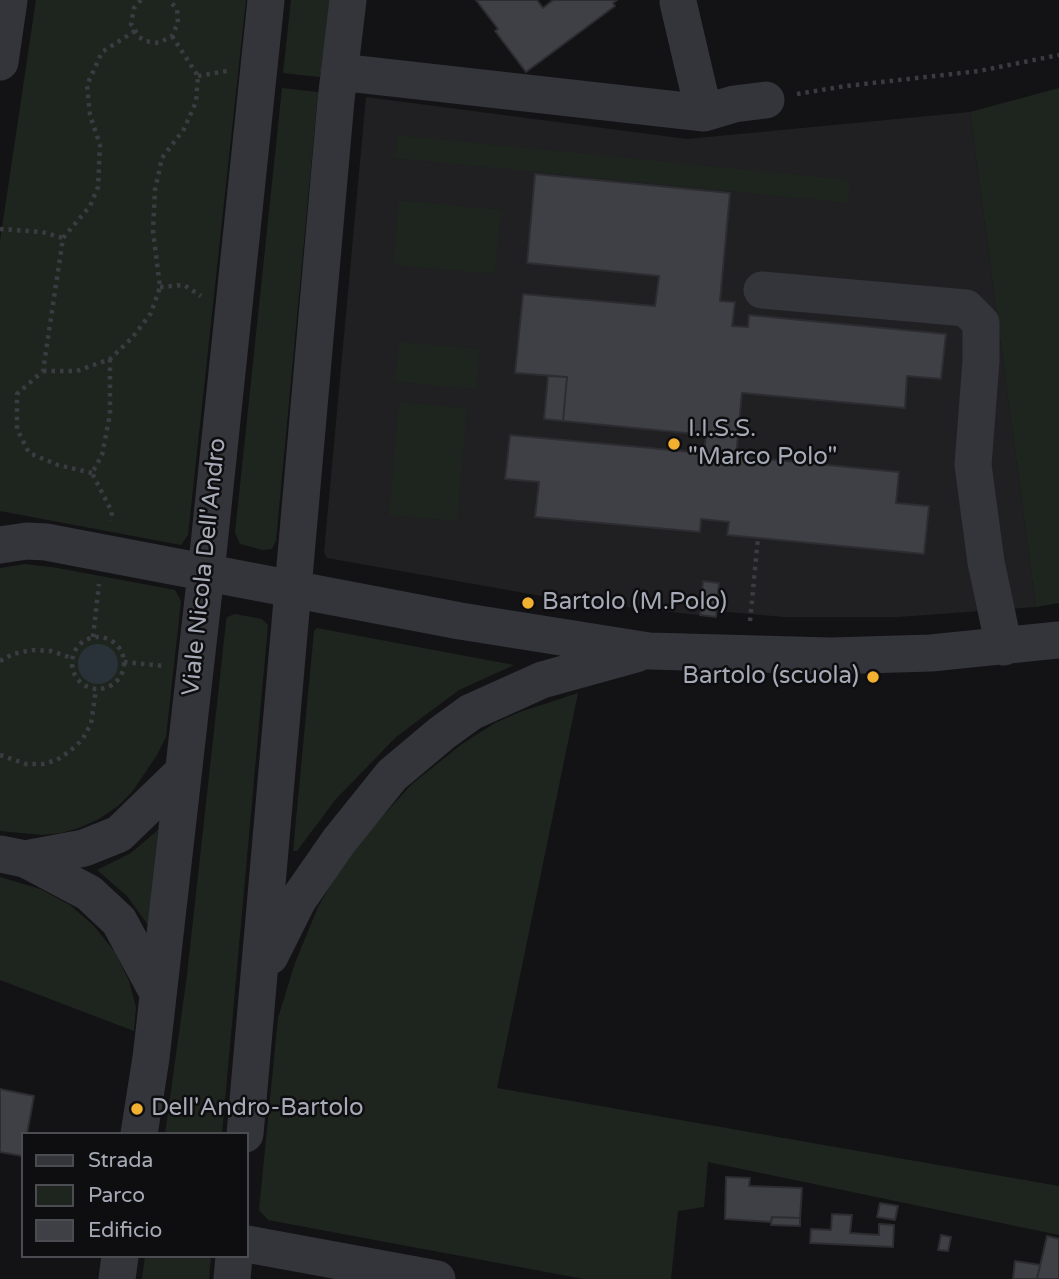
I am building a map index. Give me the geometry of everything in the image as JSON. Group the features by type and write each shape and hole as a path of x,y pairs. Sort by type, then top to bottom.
{"street":[{"path":"0,62 9,0"},
{"name":"Viale Nicola Dell'Andro","path":"139,1132 158,993 206,573 266,0"},
{"path":"245,1132 339,72 348,0"},
{"path":"678,2 735,100"},
{"path":"339,72 735,100"},
{"path":"762,290 966,308 981,323 981,361 973,466 986,562 1004,647"},
{"path":"0,545 27,541 46,542 460,621 649,651 831,656 932,653 1059,640"},
{"path":"260,976 298,900 339,841 392,775 442,733 471,712 542,680 649,651"},
{"path":"12,857 84,848 119,834 182,773"},
{"path":"12,857 89,893 119,921 158,993"},
{"path":"248,1244 437,1279"},
{"path":"117,1279 120,1258"},
{"path":"232,1279 234,1258"}],"path":[{"path":"139,0 131,16 135,31 139,37 152,43 166,40 176,30 179,16 173,1"},
{"path":"111,523 113,512 92,473 58,465 29,453 17,429 17,394 43,370 63,238 90,206 98,187 100,145 90,115 87,85 102,52 135,31"},
{"path":"43,370 77,371 110,359 132,338 151,313 160,287 153,231 155,190 162,158 184,129 196,102 198,76 172,36"},
{"path":"735,100 979,71 1059,55"},
{"path":"198,76 230,70"},
{"path":"0,229 41,232 63,238"},
{"path":"160,287 184,285 206,300"},
{"path":"92,473 102,455 110,414 110,359"},
{"path":"750,621 758,538"},
{"path":"93,638 100,573"},
{"path":"93,638 110,640 117,646 124,662 113,685 96,689 80,682 72,667 72,658 79,645 93,638"},
{"path":"0,661 13,654 32,650 51,651 72,658"},
{"path":"124,662 177,667"},
{"path":"0,755 26,764 43,764 57,760 82,740 90,724 96,689"}],"shaded area":[{"name":"I.I.S.S. \"Marco Polo\"","path":"366,97 687,139 970,112 1036,607 898,617 784,617 716,611 716,617 564,600 327,558 324,552"},
{"path":"98,644 112,650 118,664 112,678 98,684 84,678 78,664 84,650"}],"green space":[{"path":"36,0 246,0 188,535 181,545 0,511 0,241"},
{"path":"291,0 330,0 320,77 283,73"},
{"path":"282,88 318,92 276,541 272,549 263,550 240,544 235,533"},
{"path":"1059,88 1059,603 1036,607 970,112"},
{"path":"398,135 850,180 848,203 395,158"},
{"path":"399,200 501,210 495,274 393,265"},
{"path":"399,342 480,349 476,389 395,382"},
{"path":"399,402 467,408 457,521 389,515"},
{"path":"25,564 175,590 181,601 166,737 157,755 132,792 118,806 79,828 42,835 0,831 0,568"},
{"path":"235,614 262,619 268,625 222,1132 165,1132 187,975 227,617"},
{"path":"317,628 514,665 459,690 396,737 336,799 297,851 293,851 314,631"},
{"path":"578,693 497,1088 1059,1186 1059,1235 708,1162 704,1207 678,1211 671,1279 584,1279 268,1220 259,1210 278,1018 295,963 318,907 339,871 371,829 412,784 462,744 495,723 520,712"},
{"path":"158,830 148,925 127,896 97,870 131,853"},
{"path":"0,877 40,889 70,905 93,925 115,952 129,981 136,1007 134,1031 0,980"},
{"path":"145,1258 211,1258 209,1279 142,1279"}],"building":[{"path":"476,0 537,0 543,8 553,0 617,0 613,3 615,6 526,72"},
{"path":"535,174 730,193 720,301 735,302 732,326 748,327 749,315 946,334 941,379 907,376 905,408 742,393 736,456 899,472 896,503 929,506 924,554 727,535 729,522 701,519 700,532 535,517 539,482 505,479 510,435 704,453 706,435 563,421 567,377 515,373 523,294 655,306 659,276 527,263"},
{"path":"548,376 567,377 563,421 544,419"},
{"path":"703,581 719,583 716,617 700,615"},
{"path":"0,1089 34,1096 27,1132 21,1132 21,1156 0,1152"},
{"path":"726,1177 750,1178 749,1186 802,1188 800,1218 772,1217 771,1222 725,1219"},
{"path":"880,1203 898,1206 895,1220 877,1217"},
{"path":"832,1214 852,1215 850,1233 879,1235 879,1224 894,1225 893,1247 810,1243 811,1229 831,1230"},
{"path":"772,1217 800,1218 800,1226 771,1225"},
{"path":"941,1235 951,1237 948,1251 938,1250"},
{"path":"1047,1236 1059,1239 1059,1279 1037,1279"},
{"path":"1015,1261 1040,1265 1037,1279 1013,1279"}],"place":[{"name":"I.I.S.S. \"Marco Polo\"","path":"674,444"},
{"name":"Bartolo (M.Polo)","path":"528,603"},
{"name":"Bartolo (scuola)","path":"873,677"},
{"name":"Dell'Andro-Bartolo","path":"137,1109"}]}
